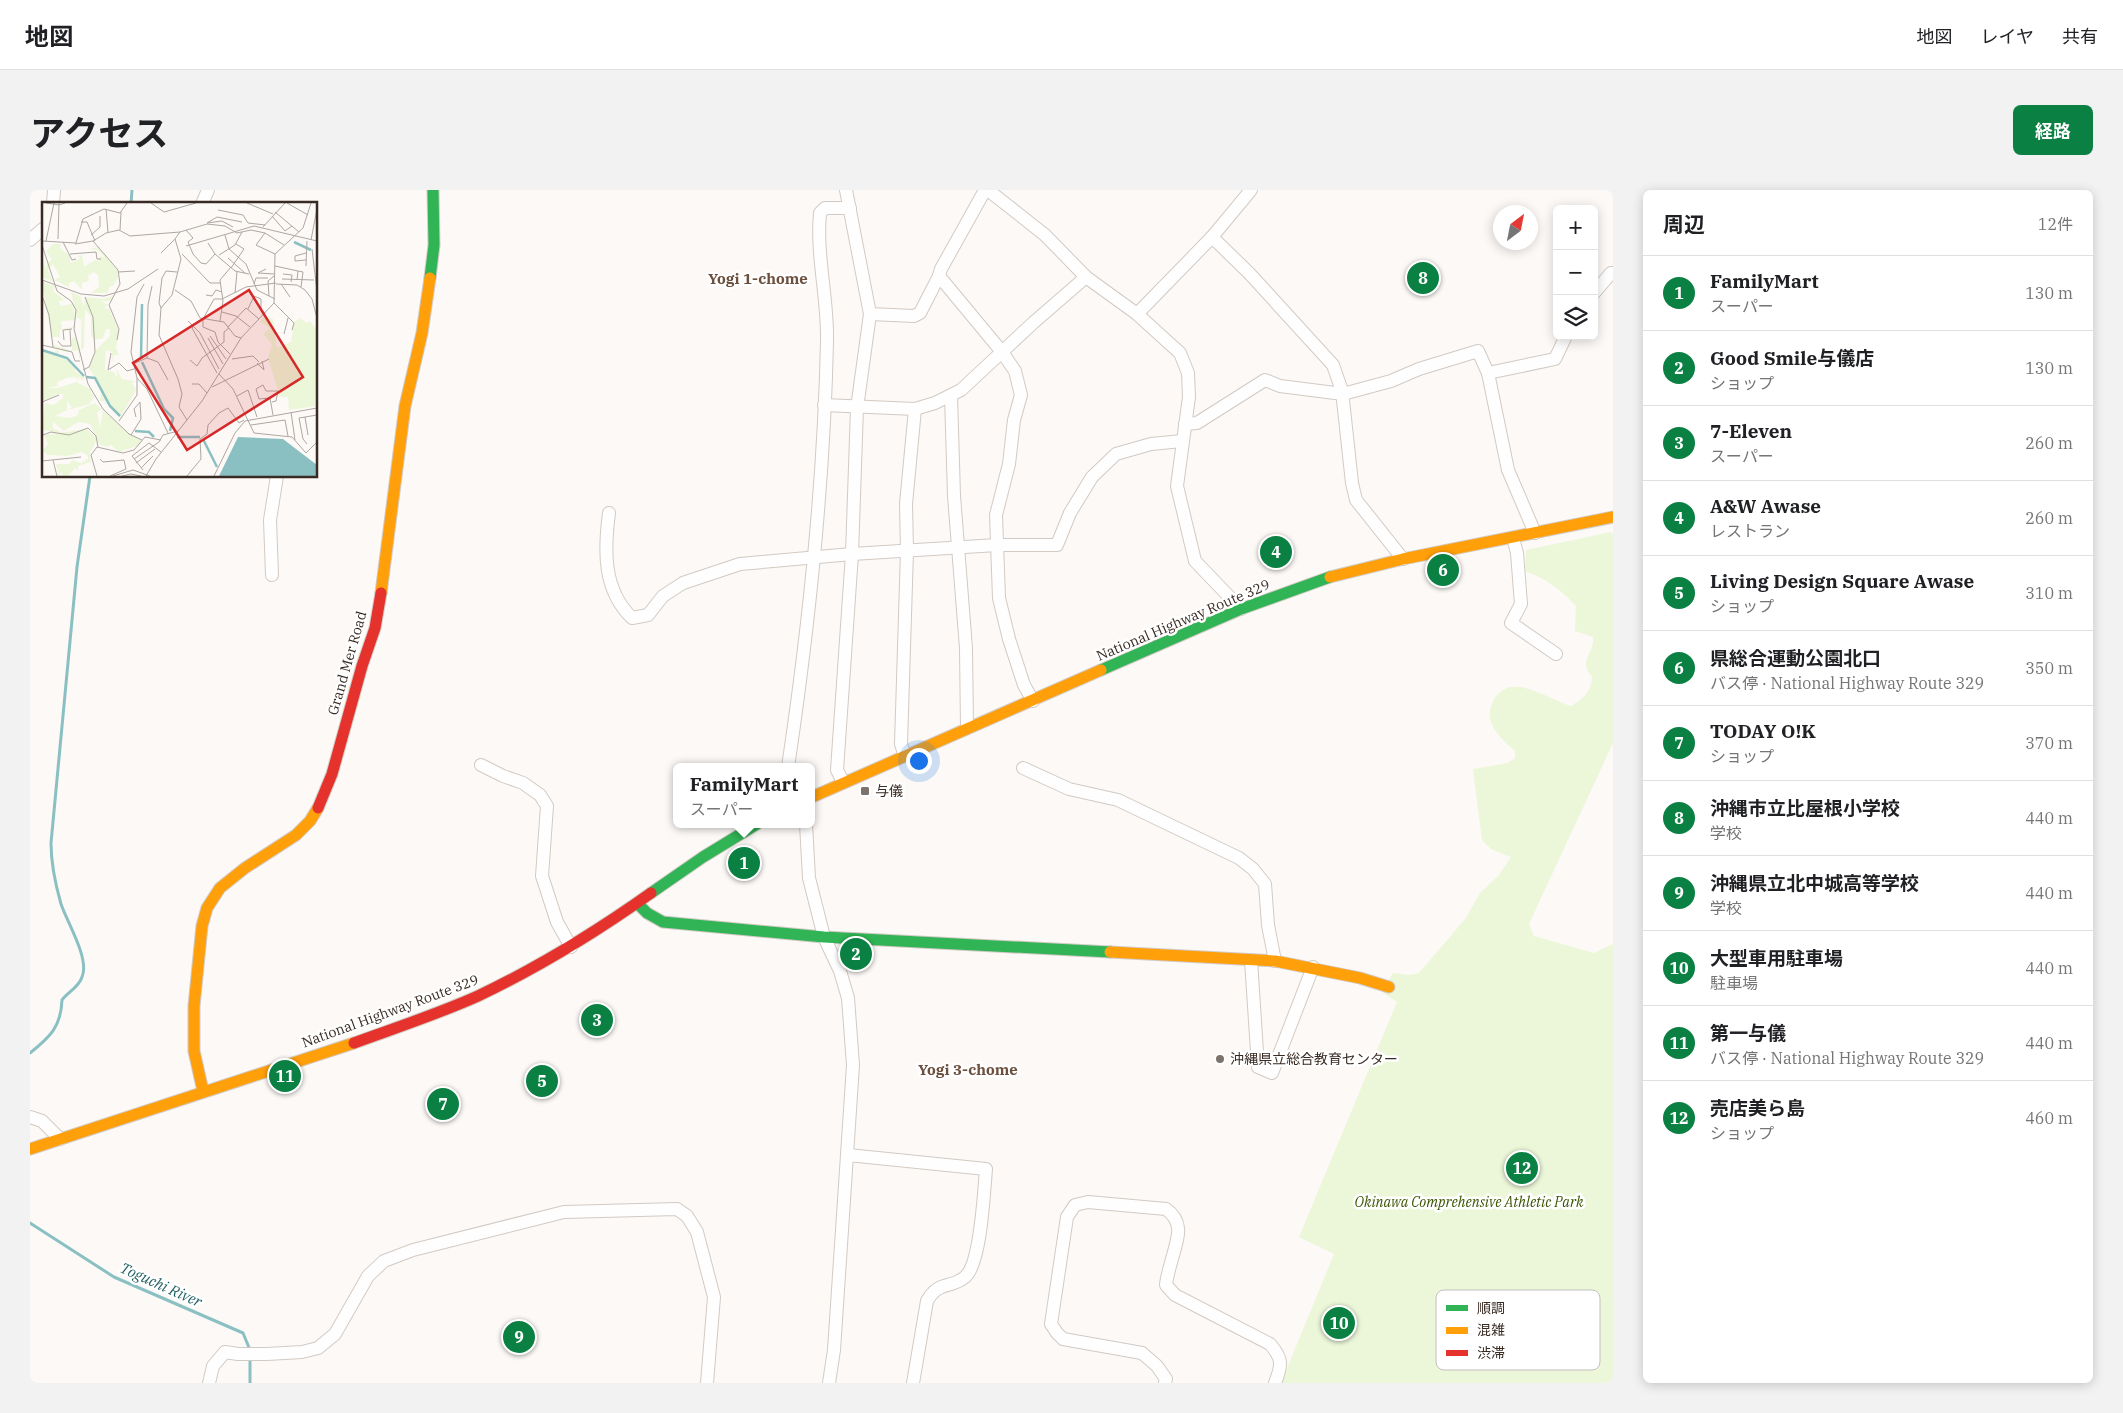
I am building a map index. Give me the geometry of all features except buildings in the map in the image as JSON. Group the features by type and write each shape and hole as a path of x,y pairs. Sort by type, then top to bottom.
{"main road":[{"name":"Grand Mer Road","path":"203,1091 194,1051 194,1006 202,926 207,908 220,888 245,868 296,835 310,820 319,806 332,774 362,666 375,628 384,575 405,406 422,333 434,245 433,190"},
{"name":"National Highway Route 329","path":"815,796 1241,609 1334,576 1403,559 1613,517"},
{"name":"National Highway Route 329","path":"30,1149 203,1091 352,1044 486,992 571,947 638,904 704,857 751,828"},
{"path":"638,904 647,913 663,922 824,937 1275,961 1314,967 1389,987"}],"street":[{"path":"203,202 208,190"},
{"path":"843,782 837,770 852,554 857,408 870,314 846,190"},
{"path":"1137,314 1212,237 1251,190"},
{"path":"870,314 914,316 920,313 941,269 990,191 1046,235 1086,277 1137,314 1180,353 1188,373 1189,398 1177,486 1194,561 1241,609"},
{"path":"788,763 814,556 823,446 827,339 818,236 820,213 825,208 850,208"},
{"path":"30,240 42,230"},
{"path":"1212,237 1249,273 1333,365 1342,394 1352,483 1356,500 1403,559"},
{"path":"1598,288 1610,273 1613,273"},
{"path":"939,276 1002,352 1015,371 1021,395 1014,420 1009,464 996,515 997,546 1000,598 1009,639 1024,685 1033,700"},
{"path":"824,405 857,408 915,409 951,396 961,390 1033,322 1086,277"},
{"path":"1488,373 1555,359 1564,340"},
{"path":"1186,424 1197,423 1265,380 1280,386 1342,394 1391,381 1420,369 1478,351 1488,373 1508,470 1535,533"},
{"path":"951,396 954,496 966,648 967,728"},
{"path":"905,756 901,744 907,551 906,504 915,409"},
{"path":"608,513 605,542 611,586 624,610 632,618 648,615 663,596 683,583 740,564 814,556 997,546 1057,545 1070,513 1092,477 1116,454 1151,444 1182,441"},
{"path":"272,575 270,520 277,478"},
{"path":"1513,538 1518,553 1521,604 1511,623 1556,654"},
{"path":"481,765 523,783 540,795 547,806 542,876 557,922 571,947"},
{"path":"1023,768 1069,789 1118,800 1239,858 1253,869 1265,884 1268,925 1275,961"},
{"path":"806,828 809,878 824,937 840,971 848,998 853,1064 834,1350 829,1383"},
{"path":"1251,960 1258,1067 1272,1073 1314,967"},
{"path":"30,1117 42,1121 60,1139"},
{"path":"848,1155 986,1169 981,1223 973,1265 964,1278 940,1287 932,1292 927,1301 912,1383"},
{"path":"1165,1383 1166,1379 1157,1366 1142,1353 1063,1339 1056,1333 1051,1324 1067,1217 1075,1205 1088,1202 1166,1209 1174,1215 1179,1229 1167,1274 1166,1285 1175,1295 1270,1344 1280,1355 1281,1368 1275,1383"},
{"path":"209,1383 212,1366 225,1352 267,1354 302,1352 318,1348 335,1334 368,1276 384,1261 413,1250 564,1212 677,1209 687,1216 697,1232 714,1296 707,1383"}],"green space":[{"name":"Okinawa Comprehensive Athletic Park","path":"1611,532 1613,535 1613,743 1529,924 1534,936 1594,953 1613,944 1613,1383 1281,1383 1334,1254 1299,1237 1397,1002 1382,992 1393,973 1410,975 1419,973 1466,918 1480,893 1499,875 1511,857 1491,849 1482,840 1473,769 1508,763 1515,758 1515,751 1493,727 1490,720 1492,705 1496,696 1503,690 1510,687 1520,687 1527,688 1571,706 1583,697 1590,687 1592,677 1586,666 1586,661 1592,648 1593,637 1575,631 1576,606 1570,600 1547,581 1525,571 1526,550"}],"waterway":[{"path":"131,202 132,190"},
{"path":"30,1053 53,1031 57,1024 62,1000 78,984 84,969 77,940 61,904 55,881 51,843 77,567 90,478"},
{"name":"Toguchi River","path":"30,1223 114,1277 243,1333 250,1350"},
{"name":"Toguchi River","path":"250,1356 250,1383"}],"traffic: fast":[{"path":"430,278 434,245 433,190"},
{"path":"1101,670 1241,609 1330,577"},
{"path":"651,893 703,857 750,828"},
{"path":"638,904 647,913 663,922 824,937 1110,952"}],"traffic: slow":[{"path":"381,593 405,406 422,333 430,278"},
{"path":"1330,577 1403,559 1613,517"},
{"path":"815,796 1101,670"},
{"path":"203,1091 194,1051 194,1006 202,926 207,908 220,888 245,868 296,835 310,821 318,808"},
{"path":"1110,952 1275,961 1360,978 1389,987"},
{"path":"30,1149 354,1043"}],"traffic: jam":[{"path":"318,808 332,774 362,666 375,628 381,593"},
{"path":"354,1043 448,1009 501,985 567,948 651,893"}],"place":[{"name":"沖縄市立比屋根小学校","path":"1423,278"},
{"name":"A&W Awase","path":"1276,552"},
{"name":"県総合運動公園北口","path":"1443,570"},
{"name":"与儀","path":"865,791"},
{"name":"FamilyMart","path":"744,863"},
{"name":"Good Smile与儀店","path":"856,954"},
{"name":"7-Eleven","path":"597,1020"},
{"name":"沖縄県立総合教育センター","path":"1220,1059"},
{"name":"第一与儀","path":"285,1076"},
{"name":"Living Design Square Awase","path":"542,1081"},
{"name":"TODAY O!K","path":"443,1104"},
{"name":"売店美ら島","path":"1522,1168"},
{"name":"大型車用駐車場","path":"1339,1323"},
{"name":"沖縄県立北中城高等学校","path":"519,1337"}],"district":[{"name":"Yogi 1-chome","path":"758,279"},
{"name":"Yogi 3-chome","path":"968,1070"}]}
